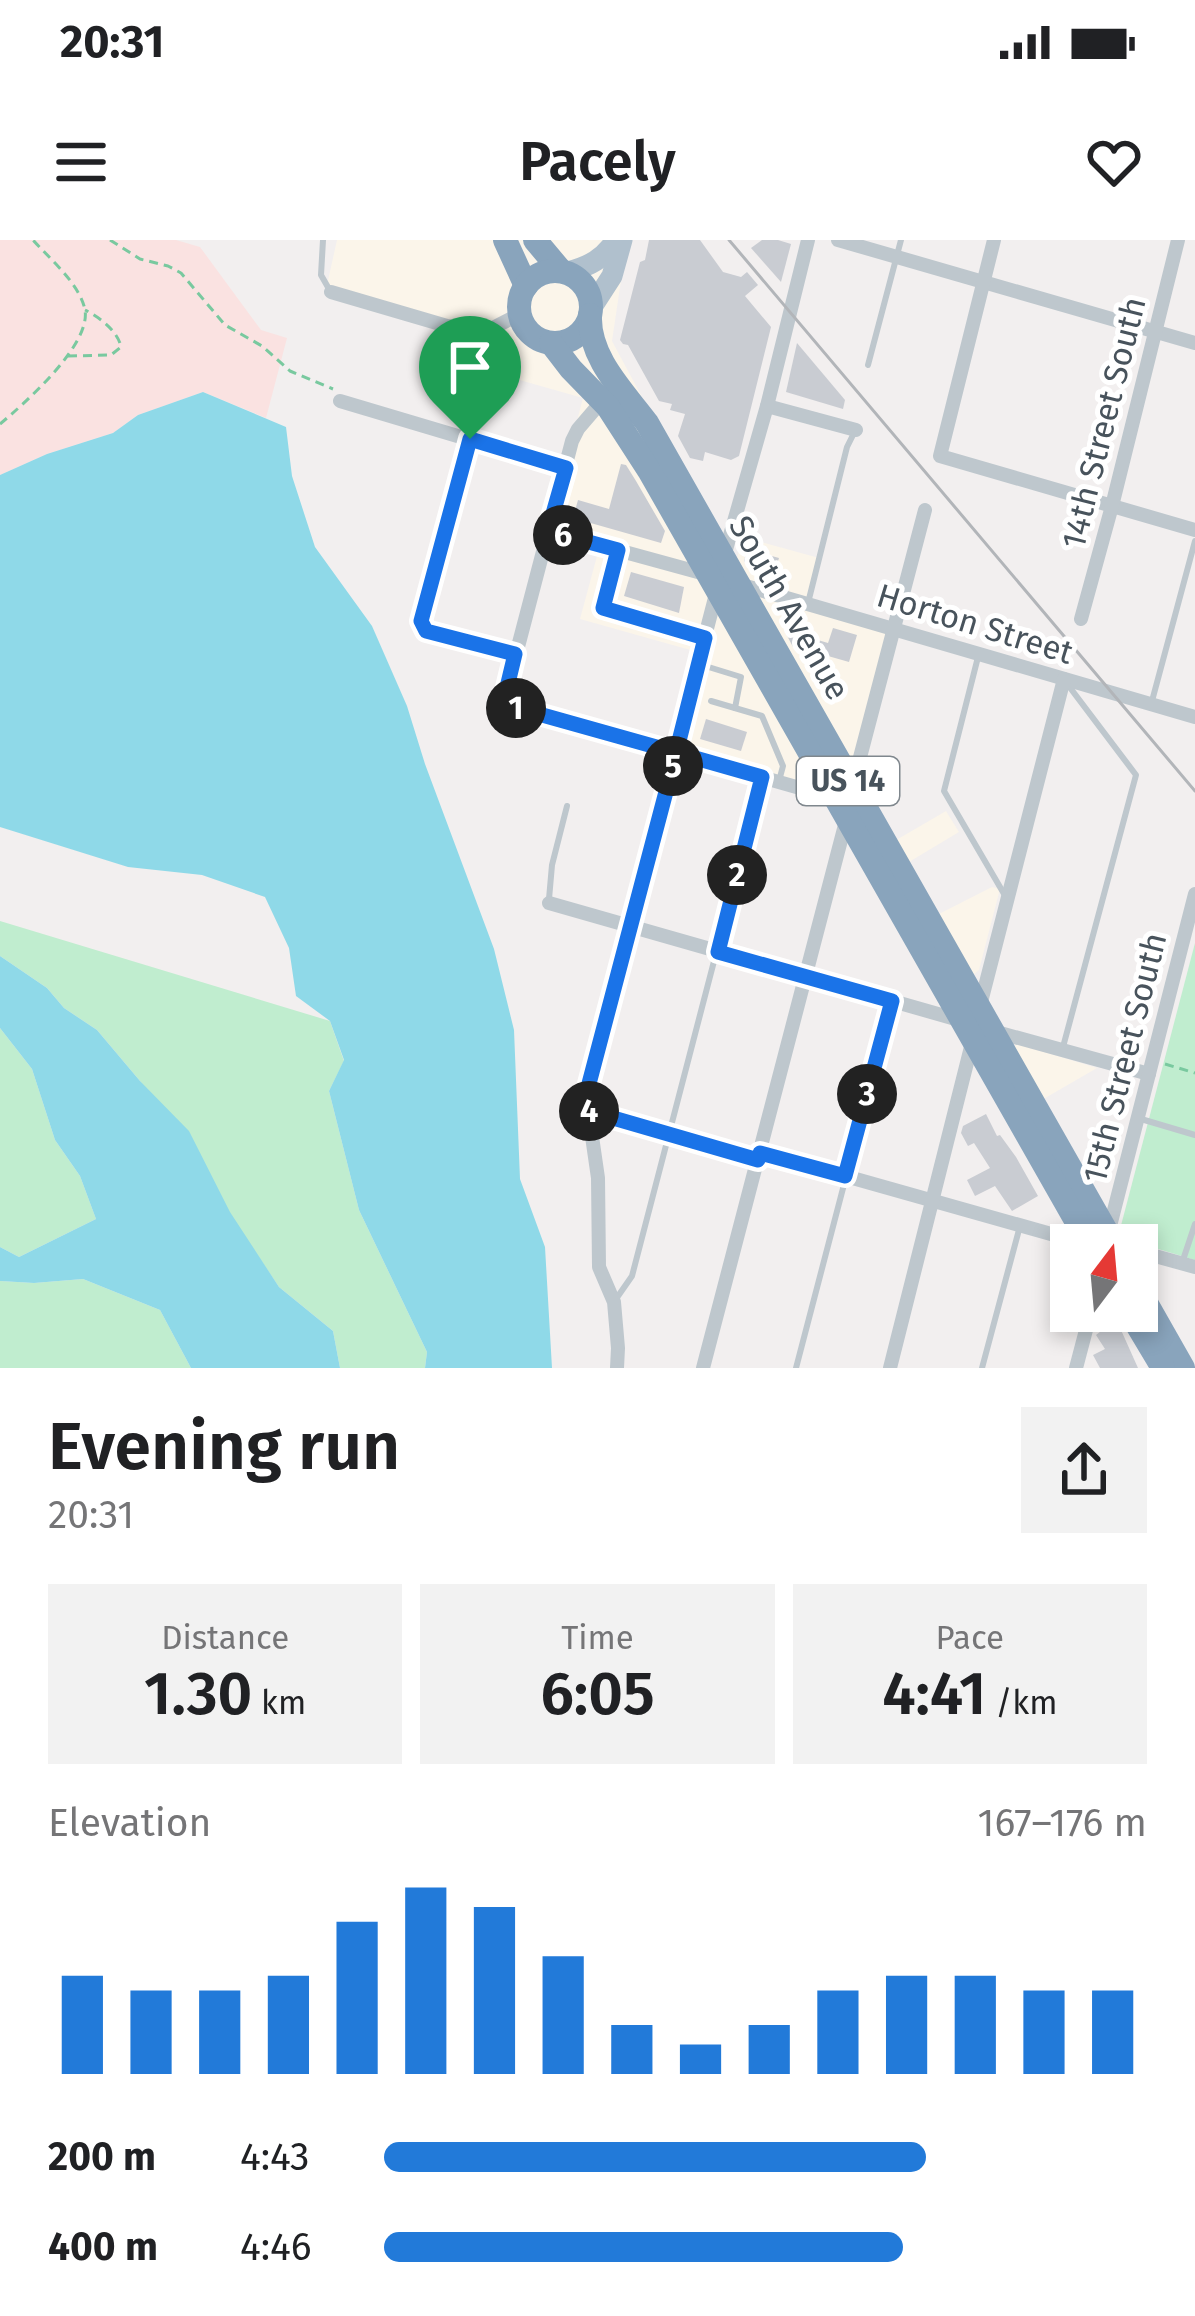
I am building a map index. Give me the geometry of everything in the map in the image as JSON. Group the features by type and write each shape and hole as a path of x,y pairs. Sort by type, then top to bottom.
{"highway":[{"path":"506,240 526,286"},
{"name":"South Avenue","path":"535,240 585,286 590,331 604,364 647,423 722,577 845,801 1094,1224"},
{"path":"520,314 526,286 538,275 565,272"},
{"path":"551,343 578,334 591,311"},
{"name":"South Avenue","path":"520,314 528,331 551,343 602,401 722,577"},
{"path":"1158,1324 1183,1368"},
{"path":"1142,1332 1163,1368"}],"main road":[{"path":"565,272 587,267 619,240"},
{"path":"591,311 612,276 619,240"}],"street":[{"path":"616,1368 614,1302 599,1267 598,1178 586,1095 808,240"},
{"path":"838,240 1195,343"},
{"path":"994,240 940,456 1195,530"},
{"name":"14th Street South","path":"1081,619 1178,240"},
{"path":"331,292 447,326 489,330 520,314"},
{"path":"489,330 488,371 421,621 426,631 515,654"},
{"path":"340,401 566,468"},
{"path":"602,401 572,441 503,704 845,801"},
{"path":"767,406 856,430"},
{"path":"703,1368 845,801 925,510"},
{"name":"Horton Street","path":"548,531 722,577 1195,717"},
{"path":"890,1368 1064,679"},
{"name":"15th Street South","path":"1110,1224 1195,894"},
{"path":"549,903 1063,1051 1150,1068"},
{"path":"589,1111 1050,1232"},
{"path":"1158,1257 1188,1265"},
{"path":"1076,1368 1085,1332"}],"lane":[{"path":"323,240 320,274 331,292"},
{"path":"868,365 902,240"},
{"path":"808,603 847,447 856,430"},
{"path":"1151,704 1195,541"},
{"path":"618,550 603,608 705,638"},
{"path":"979,654 944,791 1008,901"},
{"path":"698,664 742,677 735,708"},
{"path":"1063,1051 1136,775 1064,679"},
{"path":"711,701 762,716 783,766 779,782"},
{"path":"614,1302 632,1276 762,777"},
{"path":"549,903 552,865 567,806"},
{"path":"796,1368 892,1001"},
{"path":"1138,1119 1195,1135"},
{"path":"1188,1265 1195,1224"},
{"path":"982,1368 1020,1226"}],"path":[{"path":"110,240 140,259 181,273 225,325 262,346 290,370 332,387 340,401"},
{"path":"36,241 71,283 85,310 106,325 121,347 112,355 66,356"},
{"path":"0,424 66,356 81,334 85,310"},
{"path":"1150,1068 1195,1073"}],"shaded area":[{"path":"0,240 176,240 200,247 261,330 287,338 266,418 203,392 138,415 113,433 0,475"},
{"path":"337,240 627,240 612,341 735,565 743,537 819,558 809,603 894,628 848,802 676,753 701,653 580,619 600,545 548,531 583,398 488,371 488,330 325,294"},
{"path":"946,811 959,832 904,865 891,843"},
{"path":"992,887 1000,889 979,970 971,977 933,917"},
{"path":"1018,1044 1097,1068 1040,1101 1013,1047"}],"green space":[{"path":"0,921 330,1021 344,1061 329,1091 359,1210 427,1352 425,1368 340,1368 333,1331 279,1287 140,1081 97,1030 0,956"},
{"path":"1195,943 1195,1260 1158,1249 1158,1224 1121,1224"},
{"path":"0,1028 32,1069 55,1140 80,1176 96,1219 19,1257 0,1247"},
{"path":"83,1279 160,1310 191,1368 0,1368 0,1281"}],"water":[{"path":"203,392 286,427 292,476 315,547 372,626 407,706 494,949 514,1030 520,1179 545,1247 552,1368 425,1368 427,1352 359,1210 329,1091 344,1060 330,1021 296,996 289,948 265,897 202,875 128,867 0,827 0,475 113,433 138,415"},
{"path":"0,956 97,1030 189,1131 230,1212 279,1287 333,1331 340,1368 191,1368 160,1310 83,1279 0,1281 0,1247 19,1257 96,1219 80,1176 55,1140 32,1069 0,1028"}],"building":[{"path":"649,240 700,240 723,272 741,277 747,272 758,285 745,296 771,327 739,456 731,460 705,452 703,461 690,458 678,436 685,414 659,401 628,345 620,340"},
{"path":"762,240 791,244 781,282 751,248"},
{"path":"797,343 845,400 843,409 786,392"},
{"path":"621,464 626,465 665,531 661,543 573,518 578,500 609,509"},
{"path":"747,549 779,558 774,574 747,566"},
{"path":"631,572 684,587 679,613 624,596"},
{"path":"833,628 857,635 849,662 821,654 818,665 802,661 805,650 793,647 784,630 828,643"},
{"path":"706,719 747,732 741,751 700,739"},
{"path":"986,1114 1038,1196 1012,1211 995,1186 975,1196 967,1180 990,1168 974,1143 968,1146 961,1133 963,1126"},
{"path":"1122,1332 1138,1368 1100,1368 1093,1355 1105,1349 1096,1335"}],"railway":[{"path":"729,240 1195,791"}],"route":[{"path":"470,439 421,621 426,631 515,654 503,704 660,748 676,753 762,777 718,952 892,1001 845,1176 760,1153 758,1160 589,1111 586,1095 672,769 676,753 705,638 603,608 618,550 548,531 566,468 470,439"}]}
